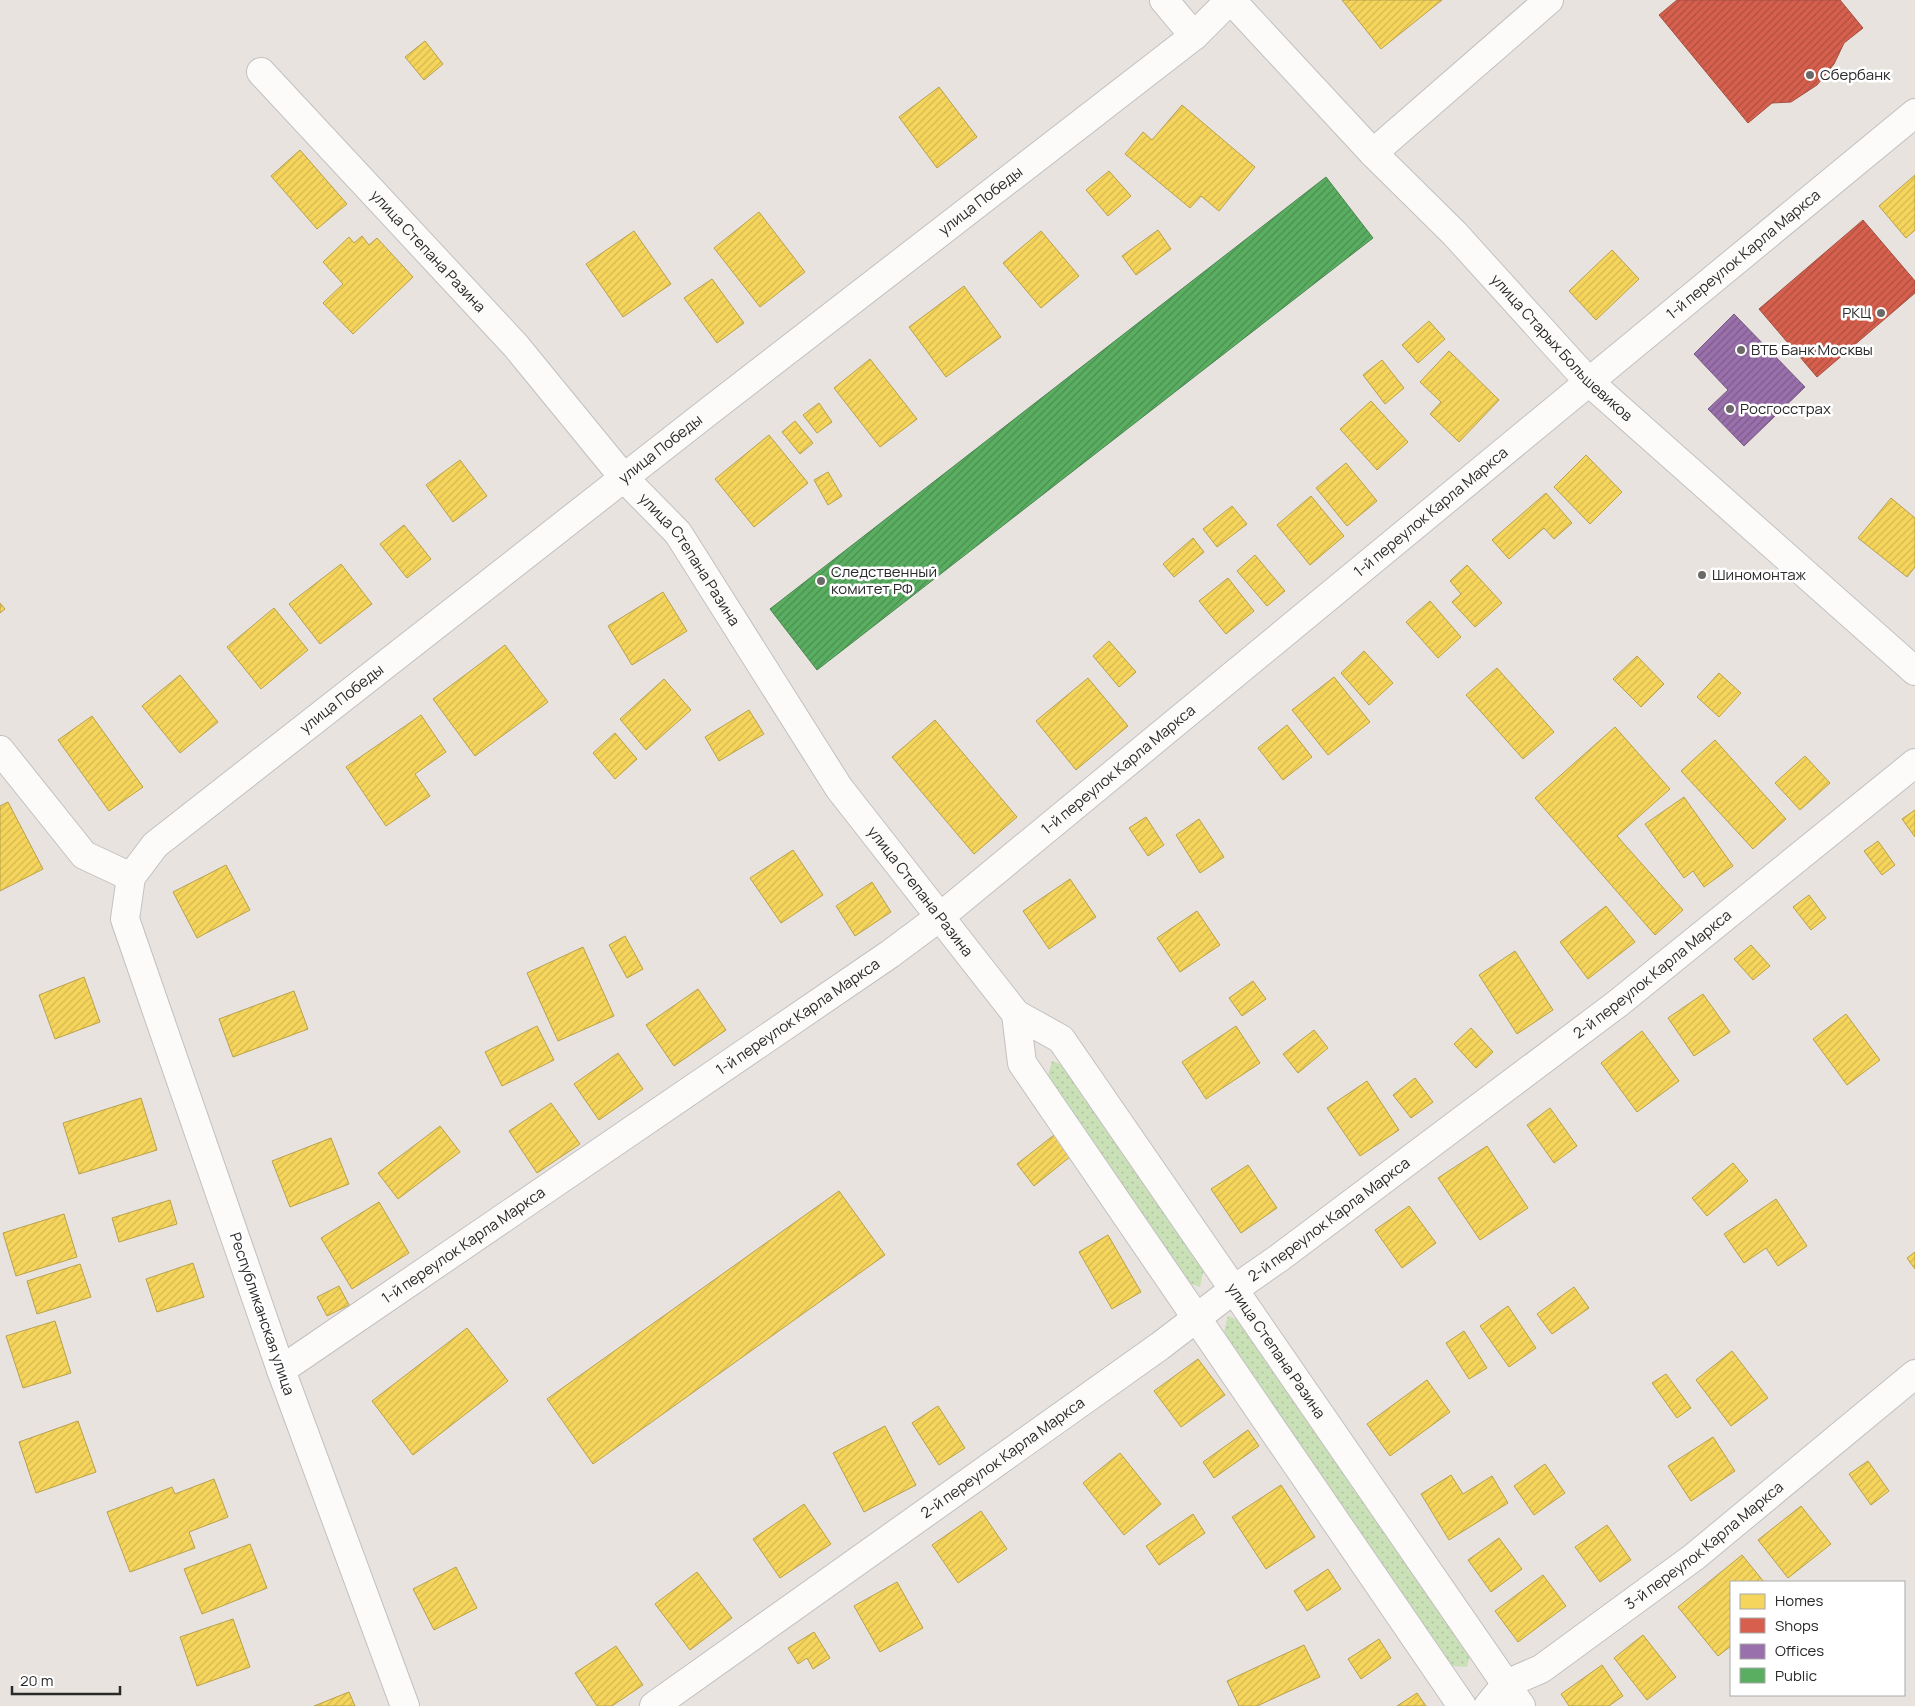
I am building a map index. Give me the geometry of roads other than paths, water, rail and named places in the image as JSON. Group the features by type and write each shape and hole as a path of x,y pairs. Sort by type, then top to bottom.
{"street":[{"path":"1164,0 1194,36"},
{"name":"улица Победы","path":"125,919 131,877 155,845 1194,36 1230,0"},
{"name":"улица Старых Большевиков","path":"1230,0 1373,153 1455,234 1588,381 1915,671"},
{"path":"1373,153 1549,0"},
{"name":"улица Степана Разина","path":"262,72 516,346 624,478 678,533 839,788 1016,1014 1060,1039 1514,1695"},
{"name":"1-й переулок Карла Маркса","path":"280,1370 890,954 941,916 1915,113"},
{"path":"0,750 84,855 131,877"},
{"name":"2-й переулок Карла Маркса","path":"654,1706 1160,1346 1233,1290 1279,1258 1618,1004 1915,763"},
{"name":"Республиканская улица","path":"125,919 280,1370 405,1706"},
{"path":"1016,1014 1022,1063 1462,1706"},
{"name":"3-й переулок Карла Маркса","path":"1488,1706 1514,1695 1541,1669 1694,1557 1915,1374"}],"place":[{"name":"Сбербанк","path":"1810,75"},
{"name":"РКЦ","path":"1881,313"},
{"name":"ВТБ Банк Москвы","path":"1741,350"},
{"name":"Росгосстрах","path":"1730,409"},
{"name":"Шиномонтаж","path":"1702,575"},
{"name":"Следственный комитет РФ","path":"821,581"}]}
